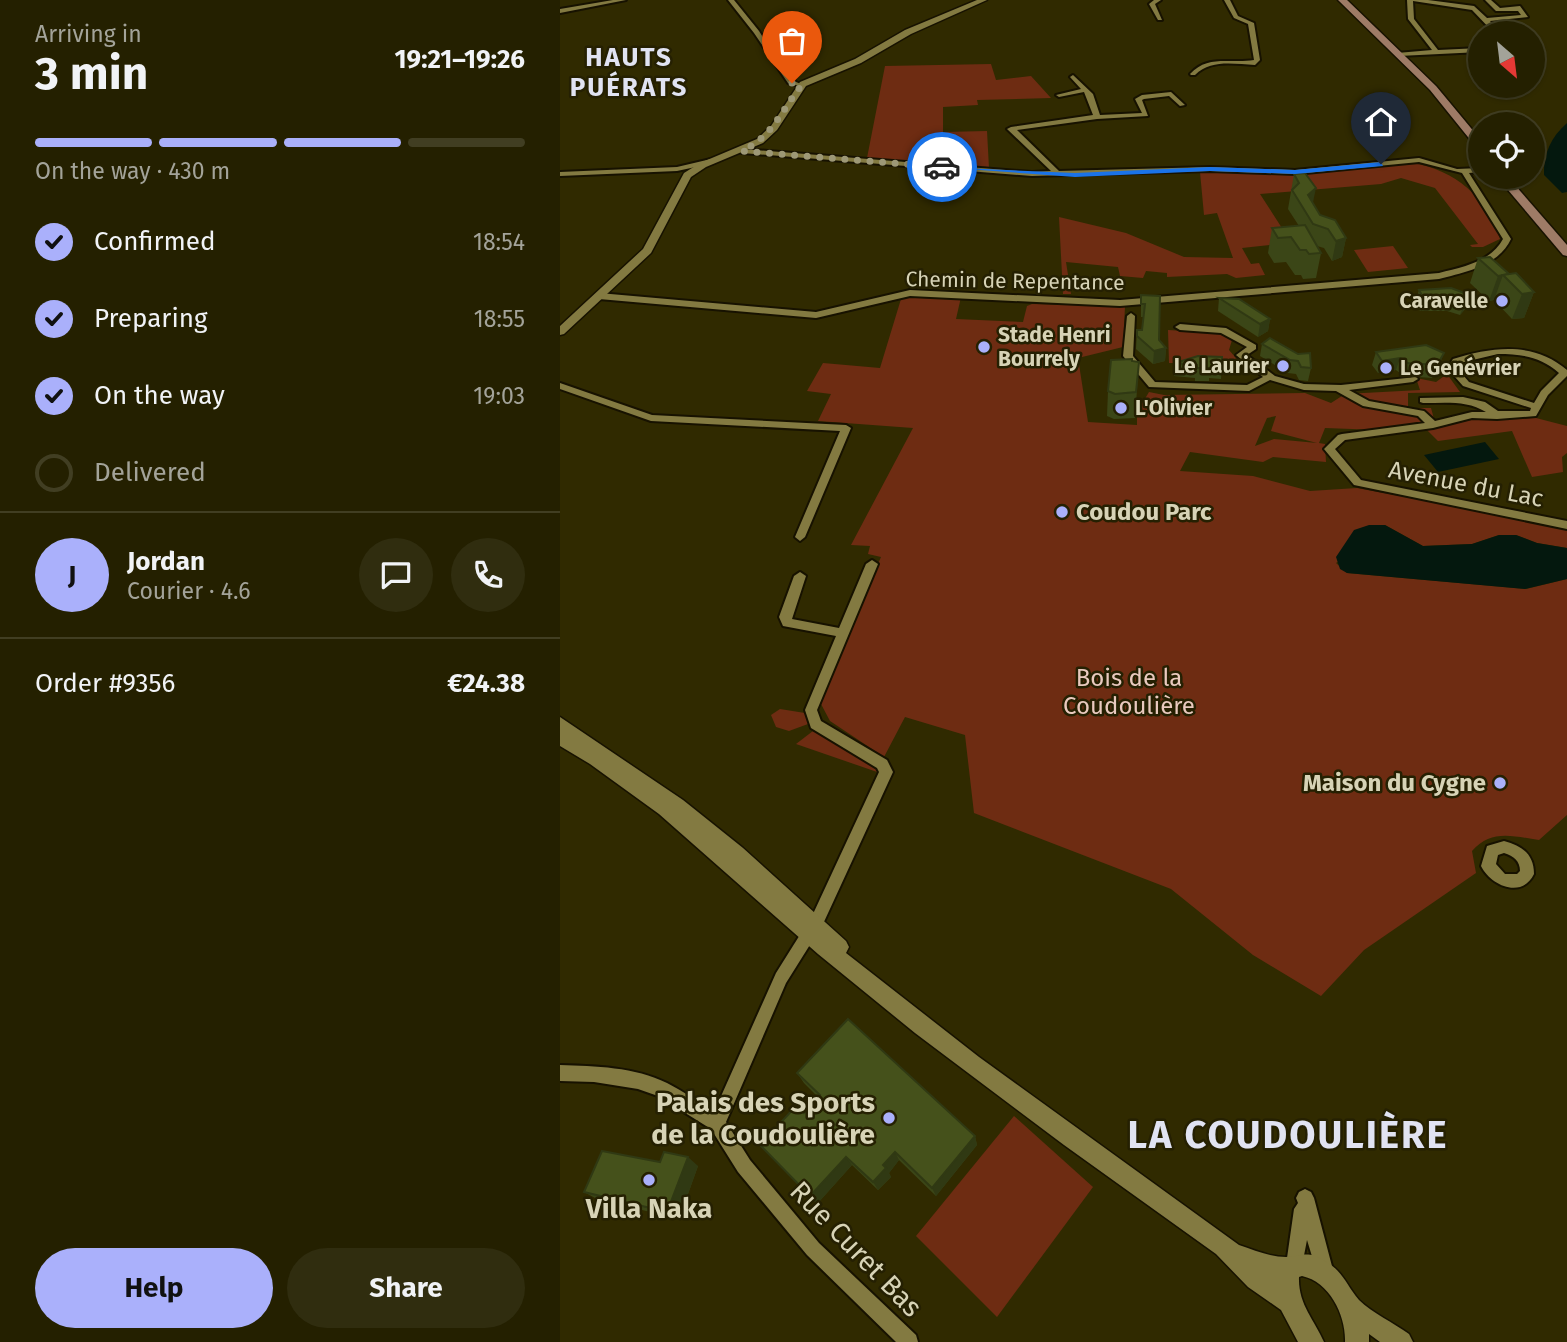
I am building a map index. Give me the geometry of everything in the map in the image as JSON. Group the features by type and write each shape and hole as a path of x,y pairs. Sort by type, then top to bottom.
{"main road":[{"path":"1342,0 1399,54 1468,131"},
{"path":"1513,189 1567,252"},
{"path":"1521,189 1567,242"}],"street":[{"path":"560,11 623,0"},
{"path":"731,0 744,20 757,32 783,73 791,80 804,84"},
{"path":"560,174 688,170 742,151 770,132 804,84 858,61 908,32 983,0"},
{"path":"1158,0 1152,4 1160,19"},
{"path":"1193,74 1197,68 1210,62 1255,63 1257,60 1251,23 1236,17 1227,0"},
{"path":"1436,52 1412,19 1413,0 1470,6 1485,20 1525,17 1519,8 1498,10 1489,0"},
{"path":"1399,54 1468,51"},
{"path":"1073,77 1086,90 1097,117"},
{"path":"1059,95 1086,90"},
{"path":"1058,174 1011,129 1097,117 1146,114 1138,99 1142,97 1174,95 1182,105"},
{"path":"742,151 1058,174 1210,169 1295,172 1419,160 1465,172 1468,170"},
{"path":"560,332 648,251 688,170"},
{"name":"Chemin de Repentance","path":"599,296 816,314 910,293 1120,303 1438,276 1490,257 1505,247 1507,239 1502,226 1465,172"},
{"path":"1131,316 1128,356 1152,385 1249,388 1269,377"},
{"path":"1180,327 1223,330 1253,347 1241,355 1269,377 1291,386 1366,387 1413,379"},
{"path":"1335,386 1366,404 1421,413 1433,425 1472,415 1529,415 1537,407 1544,393 1565,373 1541,357 1503,350 1452,365 1459,380 1466,384 1537,407"},
{"path":"560,386 651,418 846,428 800,537"},
{"path":"1423,400 1467,400 1489,407 1497,416"},
{"name":"Avenue du Lac","path":"1433,425 1342,437 1329,449 1358,483 1567,525"},
{"path":"717,1123 781,978 811,928 886,772 882,764 816,724 811,714 812,703 872,564"},
{"path":"800,576 785,617 787,622 844,633"},
{"path":"560,724 659,792 875,988 1235,1255 1256,1279 1289,1300"},
{"path":"560,738 587,753 669,814 811,928"},
{"name":"Rue Curet Bas","path":"560,1073 594,1074 662,1089 717,1123 744,1166 813,1248 909,1342"},
{"path":"1303,1336 1286,1289 1305,1198 1324,1270 1349,1306 1358,1329 1357,1342"},
{"path":"1235,1255 1270,1267 1313,1264 1324,1270"},
{"path":"1349,1306 1401,1342"}],"green space":[{"path":"991,64 996,80 1031,76 1051,98 977,100 978,105 943,107 943,132 987,131 989,168 867,158 885,66"},
{"path":"1413,163 1428,167 1455,179 1478,198 1487,210 1500,239 1483,247 1472,247 1470,245 1478,244 1435,188 1401,178 1381,184 1260,194 1289,239 1287,243 1242,248 1251,264 1259,263 1265,275 1236,278 1227,274 1167,277 1167,273 1146,271 1143,278 1120,276 1118,267 1066,262 1071,294 1063,294 1059,217 1126,233 1184,257 1233,258 1217,213 1204,215 1200,172 1292,174"},
{"path":"1393,246 1408,268 1368,272 1354,250"},
{"name":"Bois de la Coudoulière","path":"919,296 961,297 956,319 1023,322 1027,306 1032,304 1125,306 1123,347 1078,358 1088,422 1137,425 1137,412 1149,392 1164,395 1305,393 1331,403 1345,394 1420,390 1416,378 1436,382 1447,374 1460,392 1408,393 1408,408 1431,408 1434,419 1379,430 1325,428 1319,443 1325,444 1326,462 1273,457 1263,462 1190,452 1180,471 1253,476 1310,491 1357,488 1567,527 1567,548 1537,543 1516,535 1499,535 1472,544 1423,546 1385,525 1336,563 1347,573 1526,589 1567,579 1567,815 1539,840 1502,836 1479,844 1472,851 1476,873 1364,950 1321,996 1253,955 1171,889 974,813 965,735 905,717 884,757 830,721 821,704 845,639 881,557 868,554 870,546 851,545 913,428 818,421 831,394 807,391 823,363 880,368 901,299","holes":["1276,416 1271,431 1317,443 1274,439 1255,446 1267,418"]},
{"path":"1168,330 1218,333 1232,340 1229,350 1241,364 1169,363"},
{"path":"1536,418 1567,426 1567,453 1562,457 1563,472 1532,477 1512,431 1438,441 1427,430 1475,419"},
{"path":"780,709 805,713 808,724 789,731 776,727 771,715"},
{"path":"813,731 880,769 880,773 796,744"},
{"path":"1014,1116 1093,1187 997,1317 916,1236"}],"shaded area":[{"path":"1567,123 1567,192 1562,193 1545,176 1545,160 1549,146"},
{"path":"1485,442 1499,459 1438,472 1424,455"},
{"path":"1369,525 1385,525 1423,546 1472,544 1499,535 1516,535 1537,543 1567,548 1567,579 1525,589 1347,573 1340,569 1336,557 1354,530"}],"building":[{"path":"1305,173 1316,188 1308,195 1320,215 1335,220 1346,238 1336,241 1328,229 1313,224 1292,190 1299,183 1294,174"},
{"path":"1305,225 1321,253 1309,254 1306,250 1300,250 1291,237 1278,238 1272,228"},
{"path":"1490,257 1509,274 1498,276 1478,258"},
{"path":"1516,273 1534,292 1522,294 1503,275"},
{"path":"1451,288 1470,295 1465,302 1451,298 1424,299 1419,290"},
{"path":"1141,295 1160,296 1159,340 1166,348 1154,351 1137,336 1137,330 1142,330 1145,304 1141,304"},
{"path":"1219,298 1239,299 1270,319 1260,324"},
{"path":"1270,338 1298,354 1310,353 1311,368 1301,367 1298,361 1290,360 1262,344"},
{"path":"1426,345 1444,353 1437,365 1408,363 1400,358 1382,361 1376,352"},
{"path":"1198,356 1222,357 1222,366 1197,368 1197,365 1175,363"},
{"path":"1132,359 1139,362 1136,392 1115,394 1108,391 1111,360"},
{"name":"Palais des Sports de la Coudoulière","path":"848,1019 975,1136 932,1188 895,1152 883,1165 886,1168 873,1182 846,1157 810,1196 760,1145 797,1105 804,1113 820,1095 797,1073"},
{"name":"Villa Naka","path":"602,1151 660,1162 664,1152 688,1157 667,1212 584,1192"}],"way so far":[{"path":"792,83 801,86 774,128 766,137 742,151 942,167"}],"place":[{"name":"Caravelle","path":"1502,301"},
{"name":"Stade Henri Bourrely","path":"984,347"},
{"name":"Le Laurier","path":"1283,366"},
{"name":"Le Genévrier","path":"1386,368"},
{"name":"L'Olivier","path":"1121,408"},
{"name":"Coudou Parc","path":"1062,512"},
{"name":"Maison du Cygne","path":"1500,783"},
{"name":"Palais des Sports de la Coudoulière","path":"889,1118"},
{"name":"Villa Naka","path":"649,1180"}],"district":[{"name":"HAUTS PUÉRATS","path":"629,72"},
{"name":"LA COUDOULIÈRE","path":"1288,1135"}],"route":[{"path":"942,167 1075,175 1210,169 1295,172 1381,164"}]}
